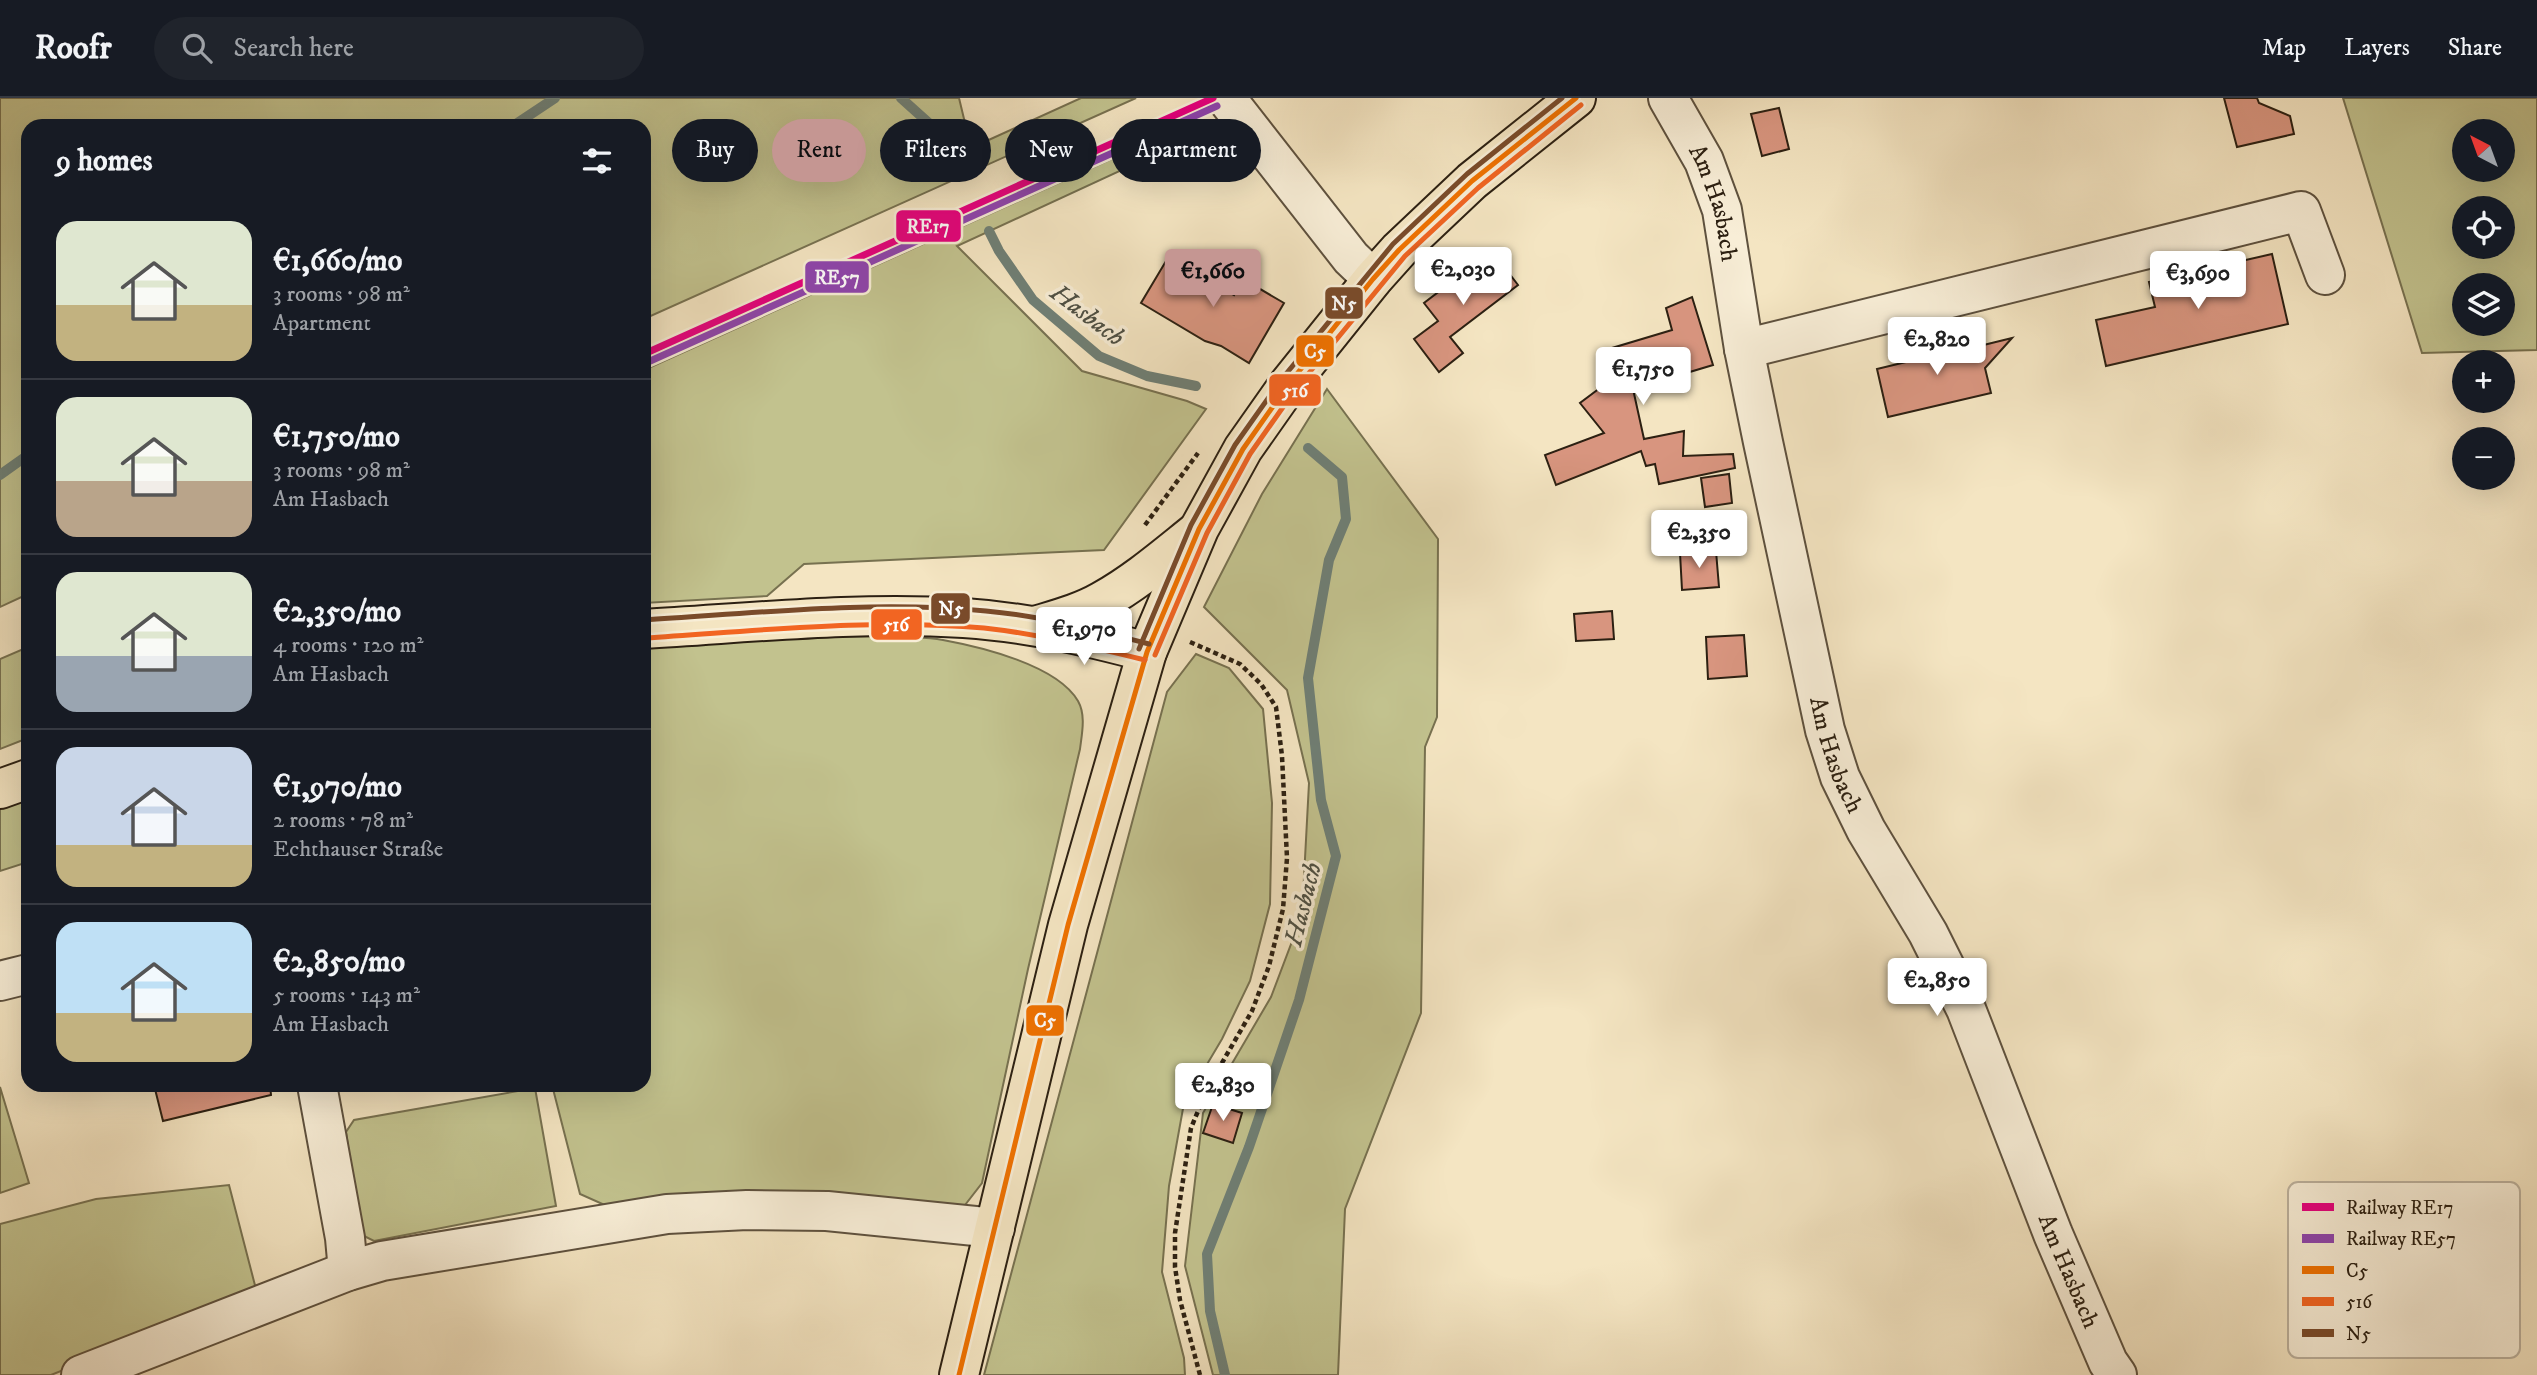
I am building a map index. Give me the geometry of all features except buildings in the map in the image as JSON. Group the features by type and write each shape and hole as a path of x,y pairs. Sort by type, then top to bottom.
{"main road":[{"path":"959,1375 1068,925 1147,652 1199,529 1243,449 1288,385 1373,279 1399,250 1472,181 1576,98"},
{"path":"1035,626 1067,617 1101,601 1150,569 1199,529"},
{"path":"651,629 906,617 965,618 1035,626 1147,652"},
{"path":"0,789 21,782"}],"street":[{"path":"1226,98 1351,258 1373,279"},
{"name":"Am Hasbach","path":"1668,98 1704,161 1721,210 1744,349 1825,730 1840,777 1866,830 1928,933 1966,1009 2053,1234 2108,1362 2117,1375"},
{"path":"1744,349 2301,211 2325,275"},
{"path":"0,981 21,976"},
{"path":"318,1092 345,1238 348,1271"},
{"path":"81,1375 348,1271 382,1261 667,1214 827,1210 996,1228"}],"path":[{"path":"1200,646 1240,664 1261,684 1276,707 1282,756 1287,858 1283,909 1269,966 1252,1011 1208,1087 1191,1128 1175,1233 1175,1267 1180,1300 1200,1375"}],"green space":[{"path":"0,98 959,98 964,119 880,119 880,182 949,182 651,316 651,119 21,119 21,597 0,607"},
{"path":"1081,98 1136,98 1089,119 1035,119"},
{"path":"2343,98 2537,98 2537,350 2452,350 2452,352 2422,353"},
{"path":"1005,133 1005,157 991,163 991,139"},
{"path":"1111,159 1111,175 1097,181 1097,165"},
{"path":"1060,182 1096,182 957,246 1082,371 1206,409 1104,550 804,564 767,596 651,603 651,367"},
{"path":"1327,389 1438,539 1437,717 1425,747 1421,1013 1345,1209 1338,1375 1213,1375 1185,1266 1203,1113 1271,997 1302,915 1309,783 1287,690 1204,607 1262,494"},
{"path":"845,636 931,638 997,653 1036,668 1068,688 1078,701 1083,724 1080,749 1028,969 982,1183 965,1205 952,1212 627,1215 580,1194 554,1092 651,1092 651,646"},
{"path":"21,650 21,741 0,749 0,659"},
{"path":"1196,654 1229,668 1263,709 1272,803 1270,904 1250,981 1222,1039 1184,1103 1169,1186 1162,1272 1184,1358 1185,1375 984,1375 1167,692"},
{"path":"21,798 21,864 0,871 0,806"},
{"path":"0,1087 29,1183 0,1193"},
{"path":"512,1092 536,1092 556,1206 374,1241 360,1234 346,1132 354,1120"},
{"path":"229,1185 257,1293 51,1375 0,1375 0,1224 96,1199"}],"waterway":[{"name":"Hasbach","path":"524,119 555,98"},
{"name":"Hasbach","path":"901,98 924,119"},
{"name":"Hasbach","path":"989,231 999,251 1033,300 1099,356 1147,376 1196,386"},
{"name":"Hasbach","path":"1225,1375 1210,1311 1207,1254 1249,1147 1299,1000 1336,856 1321,800 1308,678 1329,560 1346,519 1342,477 1308,448"},
{"name":"Hasbach","path":"0,475 21,460"}],"rail line":[{"name":"RE17","path":"651,351 1213,98"},
{"name":"RE57","path":"651,361 1217,106"}],"transit line":[{"name":"N5","path":"1139,649 1191,525 1235,445 1281,380 1393,244 1467,174 1562,98"},
{"name":"C5","path":"959,1375 1068,925 1147,652 1199,529 1243,449 1288,385 1373,279 1399,250 1472,181 1576,98"},
{"name":"516","path":"1155,655 1207,533 1250,454 1295,390 1405,256 1478,188 1581,105"},
{"name":"N5","path":"651,620 858,607 944,608 1028,616 1149,644"},
{"name":"516","path":"651,638 857,625 942,625 1024,634 1145,660"}]}
